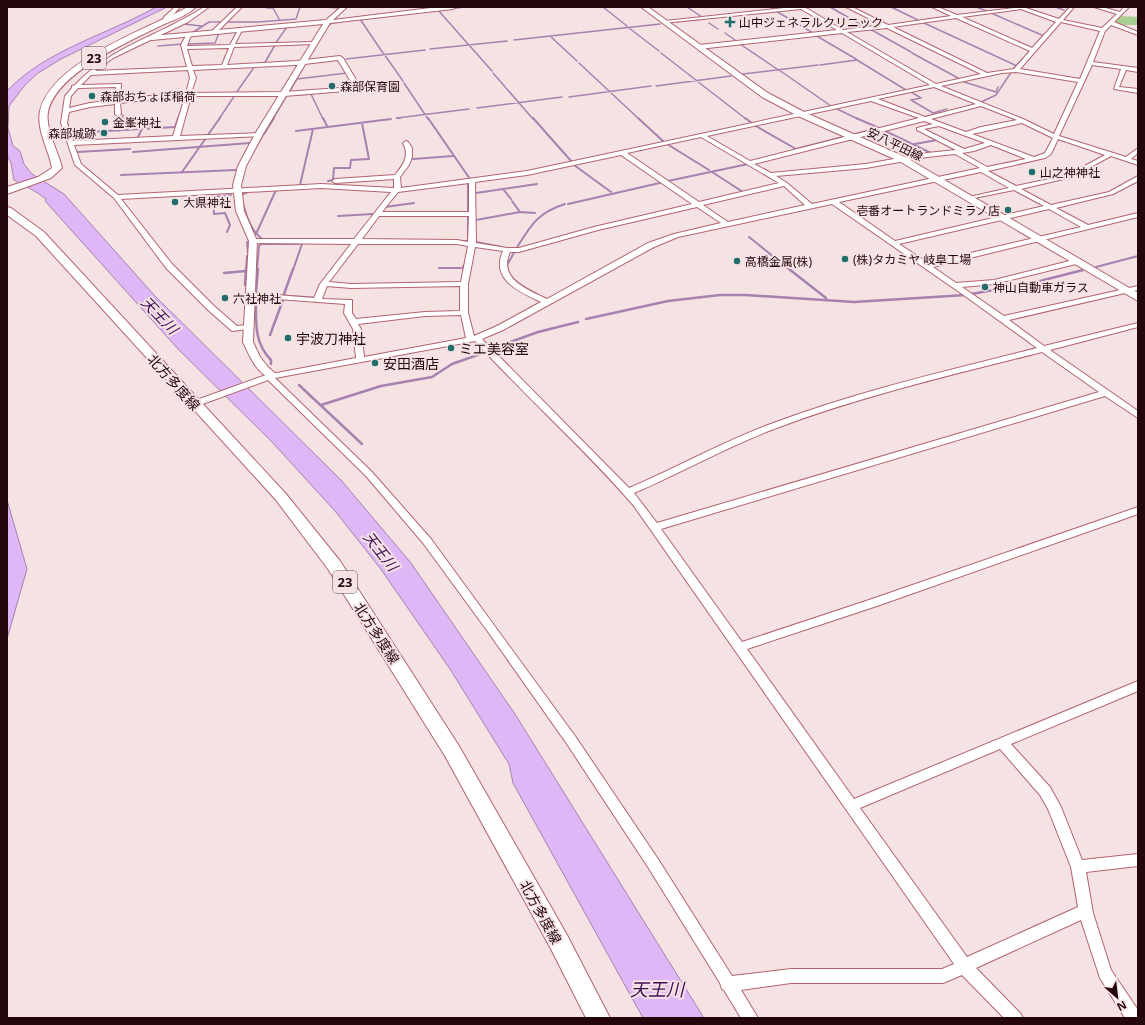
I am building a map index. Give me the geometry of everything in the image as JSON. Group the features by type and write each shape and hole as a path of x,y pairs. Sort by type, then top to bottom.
{"main road":[{"name":"23","path":"7,192 19,186 46,177 57,168 44,121 44,111 52,92 68,75 89,60 193,7"},
{"name":"安八平田線","path":"644,7 759,91 800,114 902,159 1004,217 1138,298"},
{"name":"北方多度線","path":"7,210 40,234 194,404 281,497 334,565 452,751 559,942 598,1018"}],"street":[{"path":"164,22 166,18 178,7"},
{"path":"206,7 186,21 111,57 88,73 74,87 68,96 64,123 78,165 116,197 169,266 211,308 235,329 248,328"},
{"path":"213,33 233,12 240,7"},
{"path":"344,7 327,22 259,134 242,166 236,190 240,211 253,241 248,328 248,342 250,350 264,369 369,474 427,541 490,626 571,740 653,863 727,984 750,1018"},
{"path":"152,38 327,22 453,7"},
{"path":"665,22 806,7"},
{"path":"848,7 986,74"},
{"path":"934,7 1034,51"},
{"path":"699,47 888,26 1020,7 1043,17 1104,30"},
{"path":"1016,70 1072,7"},
{"path":"1096,7 1120,13"},
{"path":"194,404 271,376 474,339 500,328 663,240 676,235 1048,154 1104,30 1127,7"},
{"path":"801,8 934,85 1022,121 1056,137 1138,163"},
{"path":"1111,23 1138,34"},
{"path":"224,66 240,30"},
{"path":"176,138 193,78 184,48 189,35"},
{"path":"184,48 314,43"},
{"path":"65,111 90,105 172,95 284,94 358,88 340,58 302,62 88,73"},
{"path":"1090,63 1138,70"},
{"path":"1124,68 1116,88 1138,91"},
{"path":"119,78 164,76 167,69"},
{"path":"116,197 321,186 395,190 472,181 527,172 986,74 1016,70 1081,81"},
{"path":"116,85 122,71"},
{"path":"74,87 119,84 117,101 118,114"},
{"path":"872,99 1033,158"},
{"path":"749,163 979,104"},
{"path":"966,134 981,129 1022,121"},
{"path":"939,124 919,129 964,151"},
{"path":"71,143 259,134"},
{"path":"701,135 784,184 810,206"},
{"path":"321,186 324,183 396,176 405,166 410,154 410,148 406,143"},
{"path":"769,175 854,168 902,159 964,151 992,143"},
{"path":"1127,159 1138,150"},
{"path":"621,152 727,224"},
{"path":"956,152 1086,227"},
{"path":"971,198 1076,175 1111,154"},
{"path":"317,301 324,284 398,187 396,176"},
{"path":"893,243 1111,193 1138,178"},
{"path":"472,181 472,243 464,284 464,313 474,339 495,358 628,492 965,967 1014,1018"},
{"path":"253,241 457,242 472,243 507,250 519,250 596,228 784,184"},
{"path":"832,202 955,285 1044,350 1138,415"},
{"path":"378,214 472,214"},
{"path":"927,266 1138,215"},
{"path":"507,250 504,255 502,269 504,274 518,286 547,302"},
{"path":"955,285 994,282 1077,261"},
{"path":"324,284 358,286 464,284"},
{"path":"1003,319 1138,288"},
{"path":"250,296 349,302 348,313 357,329 360,359"},
{"path":"353,322 425,314 464,313"},
{"path":"628,492 738,440 772,426 876,392 1138,325"},
{"path":"654,527 1106,393"},
{"path":"739,647 873,603 1138,510"},
{"path":"850,806 1138,686"},
{"path":"1001,742 1045,791 1054,807 1078,867 1086,913 1104,973 1134,1018"},
{"path":"1078,867 1138,860"},
{"path":"727,984 791,976 943,976 1079,913 1086,913"}],"green space":[{"path":"1120,16 1138,17 1138,25 1114,24"}],"water":[{"name":"天王川","path":"156,7 167,7 61,59 38,73 25,85 9,106 8,128 13,146 20,151 24,164 32,174 64,194 155,296 341,480 411,563 515,714 704,1018 643,1018 513,783 509,764 450,669 380,568 335,511 272,442 178,349 45,201 46,199 14,180 11,163 7,155 7,91 23,76 59,53"},
{"path":"7,500 27,569 7,639"}],"waterway":[{"path":"268,7 267,8 273,8 279,19"},
{"path":"224,22 258,22 296,19 300,7"},
{"path":"324,7 339,8 328,19"},
{"path":"347,7 371,7"},
{"path":"450,9 464,7"},
{"path":"603,7 627,26"},
{"path":"687,7 702,17"},
{"path":"770,7 774,10"},
{"path":"830,7 867,28"},
{"path":"891,7 920,21"},
{"path":"976,7 987,11"},
{"path":"1055,7 1064,10"},
{"path":"1058,20 1068,9"},
{"path":"438,10 468,44"},
{"path":"776,11 813,33"},
{"path":"991,13 1044,36"},
{"path":"360,19 383,53"},
{"path":"674,22 704,19"},
{"path":"192,33 209,22 221,22"},
{"path":"327,26 332,23 340,22"},
{"path":"709,23 718,29"},
{"path":"924,23 1016,66"},
{"path":"184,24 201,26"},
{"path":"550,36 660,24"},
{"path":"275,44 287,27"},
{"path":"629,28 659,51"},
{"path":"870,29 911,52"},
{"path":"187,44 215,43 219,33 223,33"},
{"path":"725,33 738,42"},
{"path":"815,35 856,59"},
{"path":"514,40 550,36"},
{"path":"550,36 577,61"},
{"path":"430,49 507,41"},
{"path":"158,46 183,44"},
{"path":"740,44 777,69"},
{"path":"264,64 275,45"},
{"path":"469,45 492,71"},
{"path":"384,55 425,50"},
{"path":"1016,66 1030,51"},
{"path":"661,53 697,81"},
{"path":"912,53 958,78"},
{"path":"346,59 384,55"},
{"path":"384,55 403,81"},
{"path":"820,65 857,60 906,90"},
{"path":"289,93 306,63 308,63"},
{"path":"579,63 610,92"},
{"path":"743,74 818,65"},
{"path":"239,93 236,93 255,66 257,66"},
{"path":"779,70 831,106"},
{"path":"979,103 996,95 1012,71"},
{"path":"297,79 347,73"},
{"path":"493,73 519,103"},
{"path":"697,81 731,76"},
{"path":"656,86 697,81"},
{"path":"697,81 746,119"},
{"path":"961,81 996,92 998,87"},
{"path":"193,94 191,94 194,82"},
{"path":"404,83 425,114"},
{"path":"610,92 651,86"},
{"path":"569,97 610,92"},
{"path":"610,92 639,119"},
{"path":"911,92 921,98 911,100 933,113 947,109"},
{"path":"298,95 311,94 323,119"},
{"path":"219,119 235,95"},
{"path":"273,119 287,95 291,95"},
{"path":"519,103 562,97"},
{"path":"477,108 519,103"},
{"path":"519,103 533,119"},
{"path":"835,108 858,119"},
{"path":"425,114 469,109"},
{"path":"178,119 180,113"},
{"path":"924,117 940,113"},
{"path":"400,118 397,118 425,114"},
{"path":"425,114 428,119"},
{"path":"122,119 123,115"},
{"path":"119,130 122,118"},
{"path":"119,130 175,127 178,118"},
{"path":"207,136 220,118"},
{"path":"264,134 274,118"},
{"path":"323,118 327,126"},
{"path":"428,118 470,179 468,179"},
{"path":"533,118 572,162"},
{"path":"638,118 663,141"},
{"path":"745,118 752,123"},
{"path":"855,134 879,128 856,118"},
{"path":"296,131 391,119"},
{"path":"67,123 72,133 119,130"},
{"path":"328,181 333,180 334,168 350,168 351,160 369,159 362,123"},
{"path":"754,125 796,149 843,137"},
{"path":"137,139 142,129"},
{"path":"300,185 313,129"},
{"path":"883,130 931,153 928,153"},
{"path":"252,154 263,135"},
{"path":"200,147 206,138"},
{"path":"915,144 937,140"},
{"path":"200,147 250,143"},
{"path":"667,144 709,170"},
{"path":"133,152 200,147"},
{"path":"182,172 200,147"},
{"path":"77,152 130,149"},
{"path":"413,159 453,156"},
{"path":"668,181 748,164"},
{"path":"574,165 611,192"},
{"path":"121,175 236,170"},
{"path":"712,172 743,192 741,193"},
{"path":"568,204 664,182"},
{"path":"468,184 468,212"},
{"path":"503,189 537,184"},
{"path":"309,188 317,188"},
{"path":"476,193 503,189"},
{"path":"503,189 511,199"},
{"path":"257,233 276,190"},
{"path":"250,191 241,195 248,220 257,233"},
{"path":"227,232 230,225 225,213 214,214 213,197 231,195"},
{"path":"512,201 520,212"},
{"path":"385,207 414,203"},
{"path":"516,249 526,233 541,216 548,211 565,204"},
{"path":"476,220 520,212"},
{"path":"520,212 535,213"},
{"path":"338,216 373,214"},
{"path":"457,241 468,241 468,214"},
{"path":"257,233 264,240"},
{"path":"749,237 790,270"},
{"path":"247,242 248,253"},
{"path":"476,242 502,247"},
{"path":"257,270 259,246 261,244 299,244"},
{"path":"293,270 302,244"},
{"path":"506,267 515,251"},
{"path":"246,270 247,256"},
{"path":"1096,267 1138,256"},
{"path":"439,268 462,268 465,264"},
{"path":"256,292 258,269"},
{"path":"293,269 284,294 286,296 315,298"},
{"path":"789,269 826,298"},
{"path":"586,319 668,301 720,295 746,295 854,302 966,295 1032,283 1083,270"},
{"path":"224,273 246,271"},
{"path":"245,285 246,271"},
{"path":"256,300 257,332 261,347 271,360 271,364"},
{"path":"270,335 283,300"},
{"path":"491,349 538,332 578,322"},
{"path":"321,405 381,386 432,377 452,364 483,353"},
{"path":"299,385 362,444"}],"place":[{"name":"山中ジェネラルクリニック","path":"730,22"},
{"name":"森部保育園","path":"332,86"},
{"name":"森部おちょぼ稲荷","path":"92,96"},
{"name":"金峯神社","path":"105,122"},
{"name":"森部城跡","path":"104,133"},
{"name":"山之神神社","path":"1032,172"},
{"name":"大県神社","path":"175,202"},
{"name":"壱番オートランドミラノ店","path":"1008,210"},
{"name":"(株)タカミヤ 岐阜工場","path":"845,259"},
{"name":"高橋金属(株)","path":"737,261"},
{"name":"神山自動車ガラス","path":"985,287"},
{"name":"六社神社","path":"225,298"},
{"name":"宇波刀神社","path":"288,338"},
{"name":"ミエ美容室","path":"451,348"},
{"name":"安田酒店","path":"375,363"}]}
